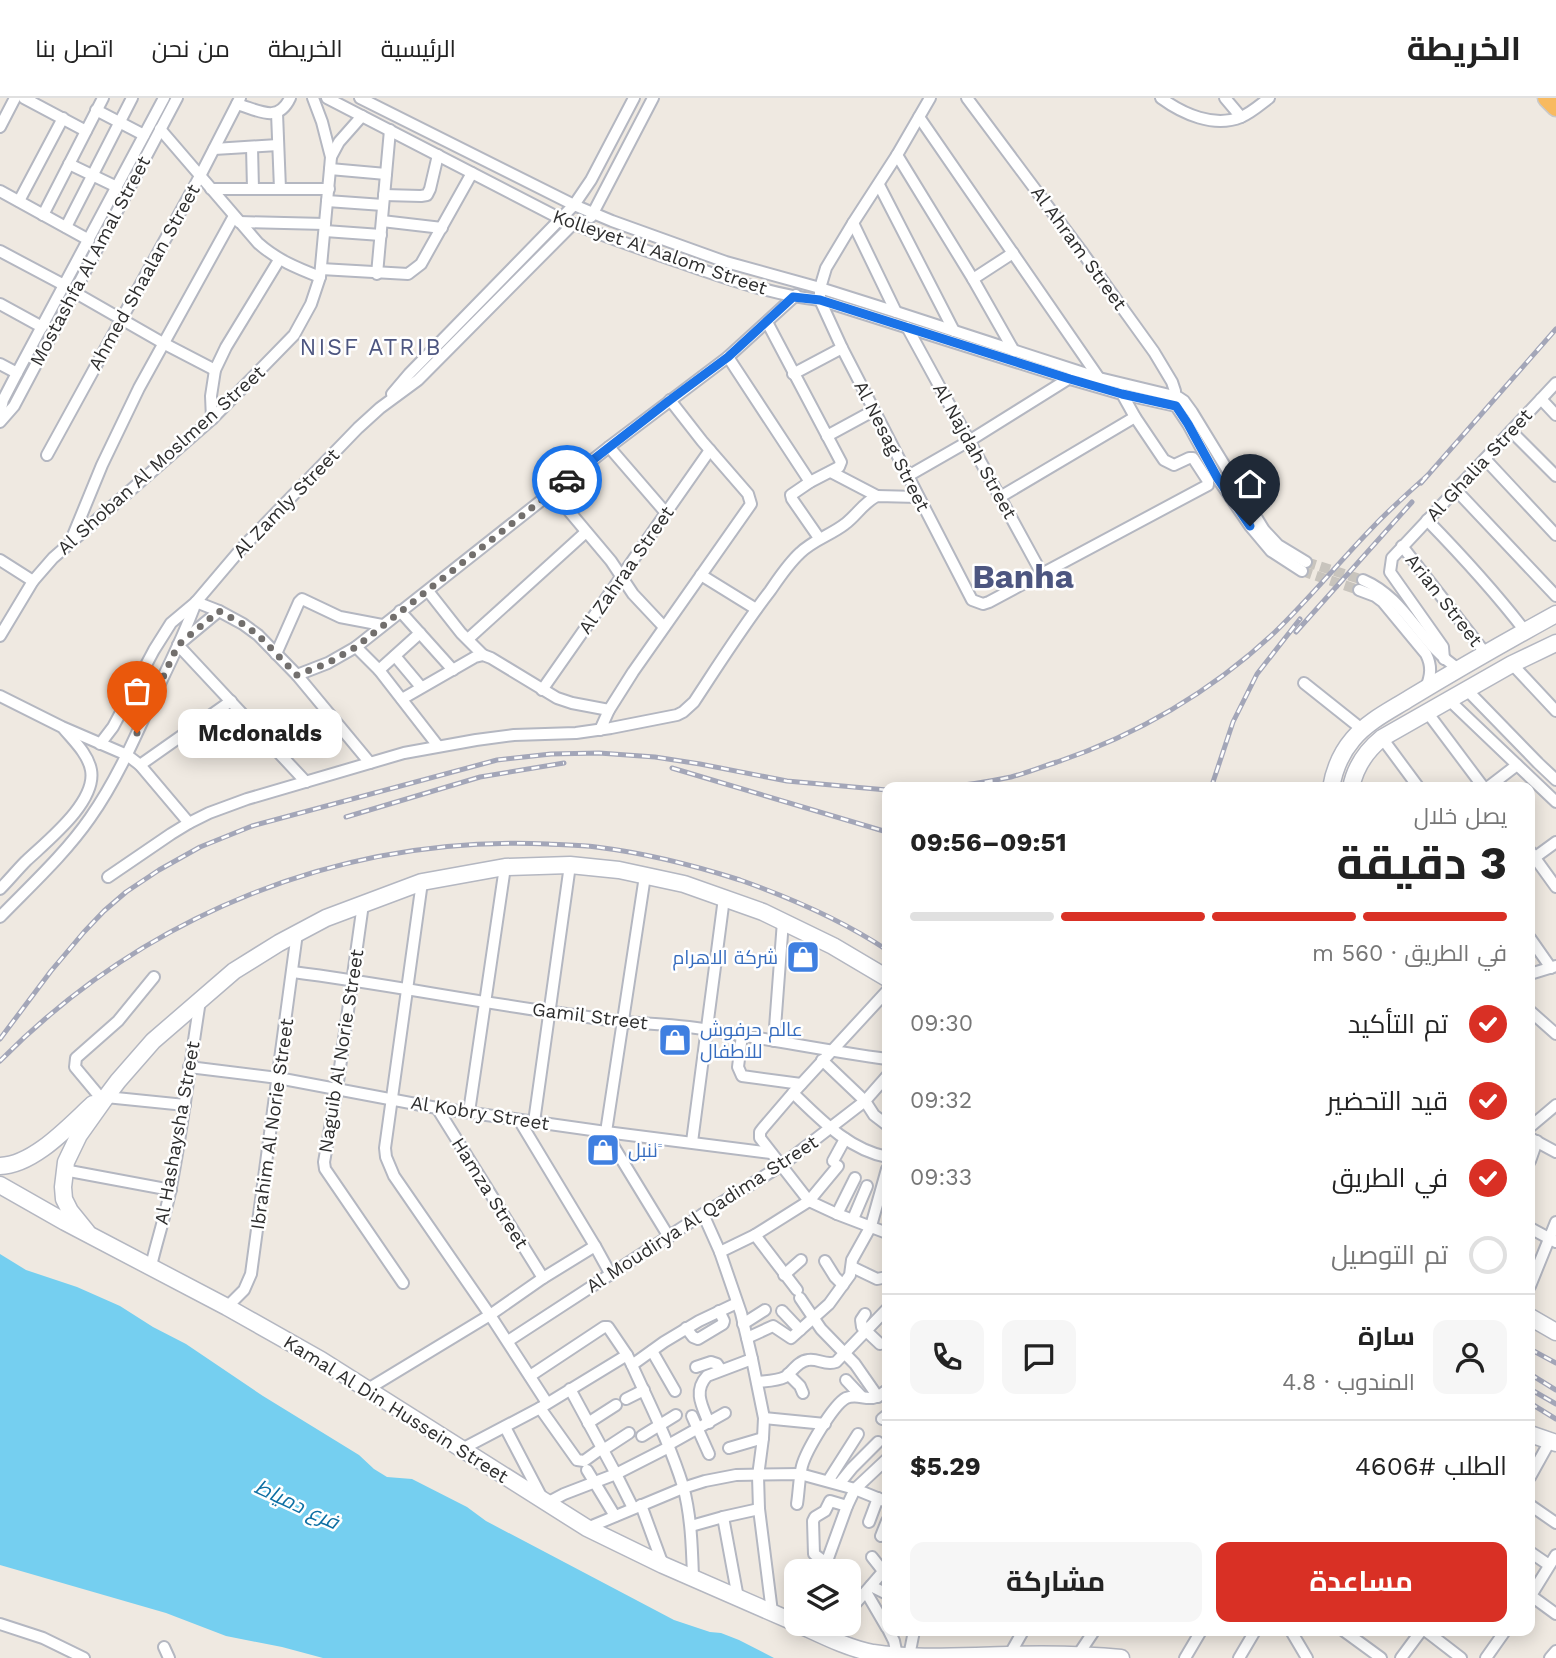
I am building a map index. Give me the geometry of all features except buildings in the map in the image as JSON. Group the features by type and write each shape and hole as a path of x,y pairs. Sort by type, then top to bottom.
{"highway":[{"path":"1546,98 1556,107"}],"main road":[{"path":"1333,780 1343,753 1358,734 1426,688 1556,614"},
{"path":"1525,631 1535,637 1556,626"},
{"path":"1352,782 1366,753 1382,738 1512,664 1554,647"},
{"path":"1358,734 1353,742 1355,749 1366,753"},
{"path":"1333,780 1340,769 1349,773 1352,782"},
{"path":"0,1166 29,1158 103,1097 153,1041 234,971 326,918 422,882 505,867 570,865 619,870 684,884 783,921 882,975"},
{"path":"87,1232 64,1199 64,1170 73,1146 103,1097"},
{"name":"Kamal Al Din Hussein Street","path":"0,1185 321,1360 587,1528 663,1565 784,1617"},
{"path":"1535,1320 1556,1332"},
{"path":"1535,1436 1553,1442"},
{"name":"Kamal Al Din Hussein Street","path":"826,1637 875,1654 903,1656 1010,1654 1121,1658"}],"street":[{"path":"0,127 16,98"},
{"path":"24,98 86,131"},
{"path":"43,215 103,98"},
{"path":"66,227 132,98"},
{"name":"Mostashfa Al Amal Street","path":"0,414 3,400 17,373 164,98"},
{"name":"Mostashfa Al Amal Street","path":"0,422 14,406 177,98"},
{"path":"239,101 267,114 277,113 286,106 290,98"},
{"name":"Al Shoban Al Moslmen Street","path":"0,636 33,581 70,543 212,419 294,335 312,304 321,273 331,169 331,157 313,98"},
{"name":"Kolleyet Al Aalom Street","path":"327,98 579,227 739,282 793,297 820,300 1074,376 1099,378 1174,400"},
{"name":"Al Zamly Street","path":"380,408 409,374 574,205 591,180 634,98"},
{"name":"Al Zamly Street","path":"196,602 241,549 358,428 418,380 593,214 653,98"},
{"path":"820,288 826,268 930,98"},
{"name":"Al Ahram Street","path":"967,98 1154,352 1172,382 1174,400 1184,401 1192,412 1264,530 1304,566"},
{"path":"1161,98 1190,115 1224,120 1241,117 1253,103 1269,98"},
{"path":"1225,98 1241,117"},
{"name":"Kolleyet Al Aalom Street","path":"363,99 593,214 667,242 1014,351 1122,394 1174,400"},
{"name":"Ahmed Shaalan Street","path":"47,455 239,101"},
{"path":"96,110 144,135"},
{"path":"277,113 281,189"},
{"path":"331,157 339,142 362,116"},
{"path":"919,117 1099,378"},
{"path":"19,201 63,118"},
{"path":"160,129 258,243 290,266 321,273 408,274 415,270 421,264 472,173"},
{"path":"377,274 390,130"},
{"path":"214,149 278,145"},
{"path":"252,146 253,189"},
{"path":"211,189 281,189 384,200 421,196 427,195 430,190 438,155"},
{"path":"897,155 1014,351"},
{"path":"69,164 117,187"},
{"path":"331,169 386,174"},
{"path":"878,185 954,331"},
{"path":"0,191 89,240"},
{"path":"237,219 380,235"},
{"path":"70,543 115,437 163,343 237,219"},
{"path":"382,221 442,228"},
{"path":"853,223 896,312"},
{"path":"0,251 64,285"},
{"path":"973,279 1013,253"},
{"path":"212,419 211,396 215,370 279,260"},
{"path":"739,282 742,267"},
{"path":"297,675 328,663 356,647 609,447 728,357 767,323 804,285"},
{"name":"Al Nesag Street","path":"820,288 820,300 842,348 972,600 989,603 1042,575"},
{"path":"74,292 215,370"},
{"path":"0,304 42,327"},
{"path":"767,323 840,460 835,470 792,493 792,499 819,538"},
{"name":"Al Najdah Street","path":"907,327 1042,575"},
{"path":"793,374 842,348"},
{"path":"728,357 810,482"},
{"path":"0,364 17,373"},
{"path":"908,476 1074,376"},
{"path":"1042,575 1207,486 1208,481 1195,459 1189,458 1180,464 1169,464 1164,460 1135,417 1118,383"},
{"name":"Al Ghalia Street","path":"1402,546 1556,383"},
{"path":"1541,399 1556,415"},
{"path":"600,730 609,710 664,627 750,508 748,494 670,400"},
{"path":"827,436 873,411"},
{"path":"1000,497 1135,417"},
{"path":"1511,431 1556,476"},
{"path":"609,447 666,513"},
{"name":"Al Zahraa Street","path":"542,690 710,450"},
{"path":"1485,459 1556,536"},
{"path":"835,470 877,496 918,497"},
{"path":"1455,489 1556,596"},
{"path":"553,492 611,561 632,594 664,627"},
{"path":"108,877 171,834 228,805 370,762 438,746 514,736 600,730 677,715 694,702 756,609 792,561 819,538 845,524 863,505 877,496"},
{"path":"1427,520 1478,574 1525,631"},
{"path":"468,639 586,532"},
{"path":"1402,546 1392,558 1390,572 1443,647 1444,659"},
{"name":"Arian Street","path":"1402,546 1486,654"},
{"path":"0,560 33,581"},
{"path":"701,575 756,609"},
{"path":"1426,688 1431,669 1426,654 1383,602 1361,585 1383,591 1393,599 1444,659 1459,669"},
{"path":"428,591 483,655 542,690 572,704 609,710"},
{"path":"276,654 302,599 340,617 382,625"},
{"path":"196,602 219,611 258,635 297,675 370,762"},
{"path":"0,917 69,845 90,819 127,755 196,602"},
{"path":"100,744 113,727 171,623 196,602"},
{"path":"178,645 219,611"},
{"path":"400,611 453,670"},
{"path":"379,670 420,633"},
{"path":"178,645 306,782"},
{"path":"356,647 379,670 438,746"},
{"path":"402,699 483,655"},
{"path":"395,656 421,687"},
{"path":"1512,664 1556,711"},
{"path":"1304,683 1358,734"},
{"path":"1467,690 1556,780"},
{"path":"0,696 127,755 140,765 190,823"},
{"path":"1449,700 1535,782"},
{"path":"140,765 231,701"},
{"path":"1427,712 1480,782"},
{"path":"0,889 61,828 88,793 91,769 80,748 62,727"},
{"path":"1382,738 1415,782"},
{"path":"1493,782 1517,765"},
{"path":"1535,782 1556,802"},
{"path":"80,806 90,819"},
{"path":"1535,855 1556,842"},
{"path":"1535,862 1555,885"},
{"path":"534,1122 570,865"},
{"path":"469,1112 505,867"},
{"path":"645,876 622,1021 609,1132 614,1147 669,1237"},
{"path":"422,882 385,1148 389,1167 508,1341 577,1460 584,1461 629,1433"},
{"path":"692,1142 724,898"},
{"name":"Naguib Al Norie Street","path":"363,904 324,1162 325,1169 403,1283"},
{"path":"774,1041 783,921"},
{"name":"Ibrahim Al Norie Street","path":"226,1307 244,1290 251,1274 297,933"},
{"path":"1535,944 1553,967 1535,972"},
{"name":"Gamil Street","path":"293,972 550,1012 707,1029 882,1058"},
{"path":"154,977 118,1021 76,1059 75,1067 103,1097 185,1105"},
{"path":"882,996 760,1132 760,1138 809,1201 882,1231"},
{"name":"Al Hashaysha Street","path":"150,1266 170,1190 200,999"},
{"path":"1535,1015 1556,1034"},
{"path":"742,1035 738,1067 743,1076 801,1084"},
{"path":"822,1060 882,1121"},
{"name":"Al Kobry Street","path":"189,1067 278,1078 437,1108 771,1153"},
{"name":"Al Moudirya Al Qadima Street","path":"508,1341 782,1165 865,1101 882,1082"},
{"path":"793,1093 830,1129 870,1152 882,1156"},
{"path":"1535,1123 1556,1105"},
{"name":"Hamza Street","path":"437,1108 542,1278"},
{"path":"519,1120 596,1245 611,1275"},
{"path":"720,1252 755,1236 809,1201 835,1164 845,1139"},
{"path":"1535,1141 1556,1152"},
{"path":"64,1170 170,1190"},
{"path":"836,1214 855,1178"},
{"path":"853,1219 867,1186"},
{"path":"747,1338 773,1326 791,1338 829,1304 850,1275 852,1260 871,1226 882,1187"},
{"path":"703,1214 720,1252 737,1303 764,1418 758,1476 759,1509 772,1612"},
{"path":"1535,1276 1553,1240 1556,1222"},
{"path":"1535,1231 1553,1240"},
{"path":"755,1236 821,1329 882,1393"},
{"path":"368,1389 490,1315 542,1278 596,1245"},
{"path":"784,1275 802,1259"},
{"path":"825,1261 844,1285"},
{"path":"852,1267 877,1279 882,1278"},
{"path":"462,1449 544,1406 570,1389 652,1351 687,1328 693,1337 698,1339 723,1324 719,1311 737,1303"},
{"path":"743,1324 765,1310"},
{"path":"782,1311 800,1330"},
{"path":"864,1314 861,1323 866,1332 880,1344"},
{"path":"757,1382 777,1380 809,1359 830,1364 836,1362 882,1314"},
{"path":"530,1376 604,1326 608,1327 629,1360 669,1446 683,1488 691,1526 693,1577"},
{"path":"708,1350 719,1367"},
{"path":"652,1351 675,1391"},
{"path":"709,1423 699,1399 700,1386 707,1376 719,1367 752,1359"},
{"path":"696,1367 711,1362 719,1367"},
{"path":"788,1374 803,1393"},
{"path":"846,1380 861,1396"},
{"path":"570,1389 637,1507 663,1565"},
{"path":"626,1399 644,1390"},
{"path":"797,1504 800,1474 807,1453 843,1400 852,1396 869,1398 882,1394"},
{"path":"588,1423 616,1405"},
{"path":"505,1427 545,1503 616,1474 725,1413"},
{"path":"642,1436 676,1415"},
{"path":"692,1416 709,1454"},
{"path":"764,1418 825,1424"},
{"path":"833,1482 858,1434"},
{"path":"729,1448 763,1438"},
{"path":"833,1482 852,1468 878,1442"},
{"path":"1535,1469 1553,1442"},
{"path":"827,1559 855,1489 882,1465"},
{"path":"587,1470 615,1516"},
{"path":"587,1528 683,1488 736,1475 800,1474 855,1489 882,1500 869,1522"},
{"path":"818,1559 814,1554 815,1517 825,1511 830,1501 847,1506"},
{"path":"1535,1508 1556,1523"},
{"path":"691,1526 759,1509"},
{"path":"723,1517 738,1598"},
{"path":"1535,1554 1553,1560 1535,1588"},
{"path":"872,1557 882,1566"},
{"path":"861,1597 882,1573"},
{"path":"868,1589 882,1593"},
{"path":"868,1589 882,1618"},
{"path":"1535,1599 1556,1614"},
{"path":"0,1624 43,1638 84,1658"},
{"path":"891,1636 903,1656"},
{"path":"903,1656 912,1636"},
{"path":"1010,1654 1020,1636"},
{"path":"1078,1655 1091,1636"},
{"path":"1185,1658 1198,1636"},
{"path":"1239,1658 1252,1636"},
{"path":"1294,1636 1307,1658"},
{"path":"1350,1636 1381,1658"},
{"path":"1401,1658 1419,1636"},
{"path":"1430,1636 1461,1658"},
{"path":"1486,1658 1501,1636"},
{"path":"1550,1658 1556,1651"}],"water":[{"name":"فرع دمياط","path":"0,1254 26,1270 77,1287 120,1306 186,1344 263,1396 359,1455 387,1477 412,1479 674,1620 721,1633 774,1658 323,1658 226,1636 166,1613 0,1565"}],"tunnel":[{"path":"1306,562 1363,580"},
{"path":"1302,571 1359,590"}],"railway":[{"path":"1421,483 1556,329"},
{"path":"985,782 1011,777 1087,751 1145,724 1200,692 1275,632 1379,520 1428,475"},
{"path":"1296,632 1412,502"},
{"path":"1213,782 1233,722 1257,674 1300,619"},
{"path":"0,1039 84,932 126,892 200,847 252,826 497,760 551,754 599,753 655,757 787,781 882,790"},
{"path":"346,817 480,777 564,763"},
{"path":"672,768 882,831"},
{"path":"0,1061 57,1009 118,964 183,925 251,894 322,870 396,853 471,845 548,844 596,847 651,856 740,880 778,894 834,919 882,947"},
{"path":"1535,1352 1556,1363"},
{"path":"1535,1377 1556,1390"},
{"path":"1535,1392 1556,1404"},
{"path":"1535,1406 1556,1419"}],"way so far":[{"path":"137,733 178,645 219,611 258,635 297,675 328,663 356,647 567,480"}],"place":[{"name":"Mcdonalds","path":"137,733"},
{"name":"شركة الاهرام","path":"803,957"},
{"name":"عالم حرفوش للاطفال","path":"675,1040"},
{"name":"لنبل ً","path":"603,1150"}],"district":[{"name":"NISF ATRIB","path":"371,347"},
{"name":"Banha","path":"1023,576"}],"route":[{"path":"567,480 728,357 793,297 820,300 1070,379 1176,406 1218,479 1250,526"}]}
